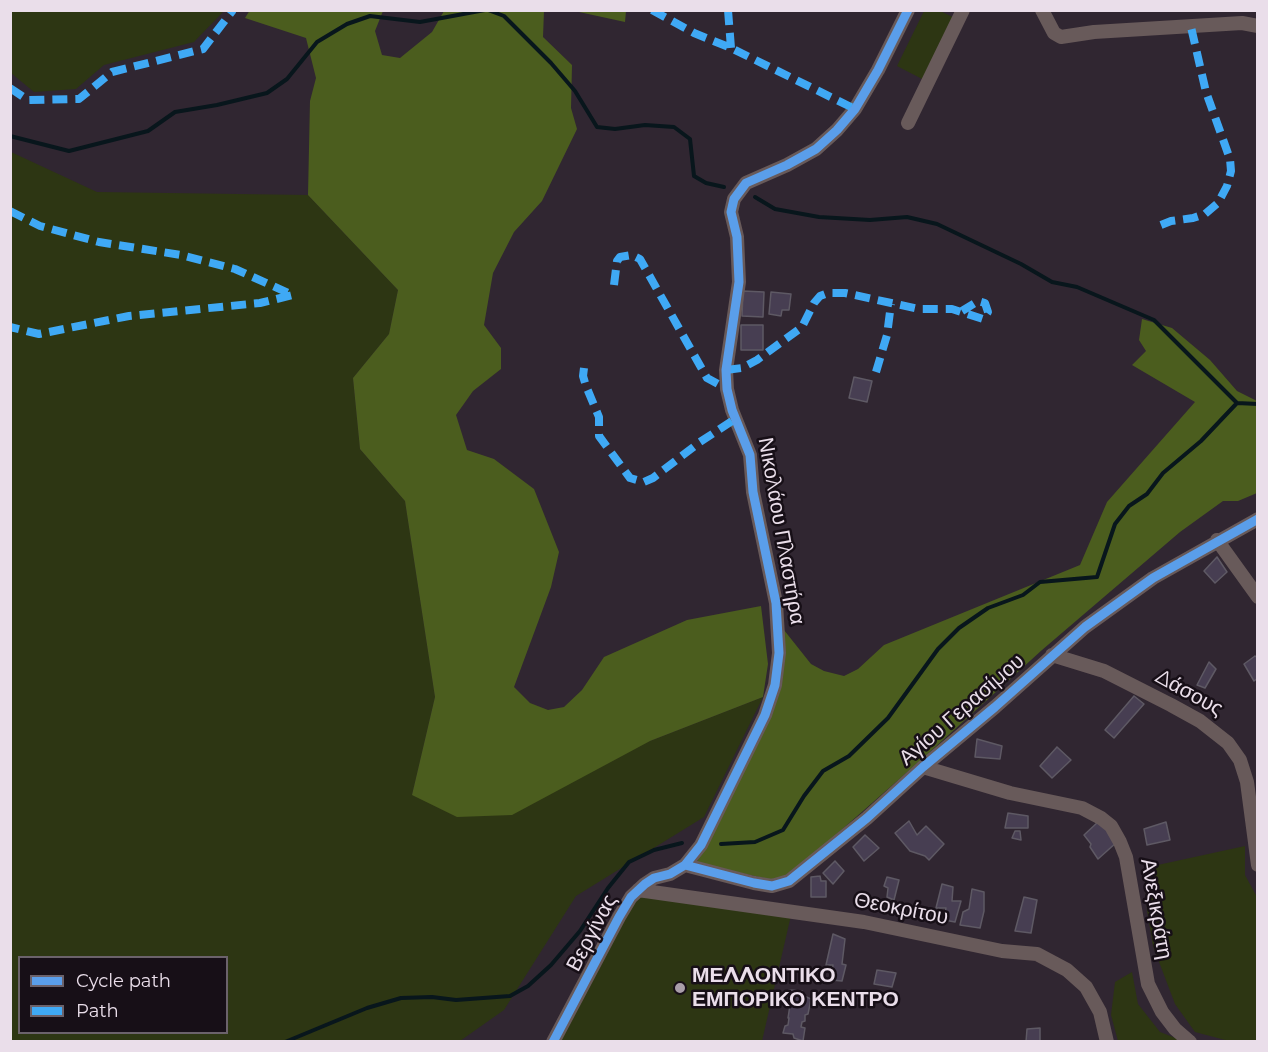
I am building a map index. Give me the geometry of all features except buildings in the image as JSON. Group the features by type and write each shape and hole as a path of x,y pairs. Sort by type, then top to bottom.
{"street":[{"name":"Νικολάου Πλαστήρα","path":"685,865 701,845 765,715 776,685 778,665 776,603 753,492 750,455 732,410 727,389 726,370 739,282 737,237 731,212 734,199 746,183 816,149 837,130 855,109 878,70 908,10"},
{"path":"908,123 963,10"},
{"path":"1042,10 1054,33 1061,37 1094,32 1242,23 1257,26"},
{"name":"Αγίου Γερασίμου","path":"685,865 747,882 772,886 783,884 867,818 1052,655 1132,591 1257,519"},
{"path":"1217,540 1257,597"},
{"name":"Δάσους","path":"1052,655 1104,671 1171,705 1218,733 1232,747 1240,760 1254,804 1257,856"},
{"name":"Ανεξικράτη","path":"923,767 1010,793 1082,808 1111,826 1126,857 1145,970 1151,992 1170,1023 1190,1041"},
{"name":"Βεργίνας","path":"553,1041 619,917 638,890 654,878 670,874 685,865"},
{"name":"Θεοκρίτου","path":"638,890 864,922 1002,951 1037,954 1067,970 1086,987 1100,1012 1107,1041"}],"green space":[{"path":"250,10 383,11 375,31 382,55 400,58 432,32 444,11 544,11 543,37 572,65 571,108 577,129 542,201 514,232 493,273 484,325 501,348 501,369 473,391 456,415 467,450 494,459 534,489 559,552 551,587 514,687 530,703 548,710 564,707 582,690 604,657 687,620 761,606 768,664 763,697 650,741 512,815 457,817 412,795 435,697 405,501 360,449 353,378 389,334 398,290 308,195 310,101 316,78 306,38 245,18"},
{"path":"10,11 224,11 194,42 104,65 76,89 34,92 11,73"},
{"path":"544,11 626,11 625,22 579,12"},
{"path":"924,11 940,11 957,19 926,81 897,66"},
{"path":"11,152 97,192 308,195 398,290 389,334 353,378 360,449 405,501 435,697 412,795 650,741 763,697 704,817 576,896 504,1010 460,1041 11,1042"},
{"path":"1142,319 1172,328 1210,360 1237,391 1257,401 1257,493 1238,501 1223,501 1180,532 1042,650 806,861 777,881 696,863 716,828 784,666 784,630 811,664 824,671 844,676 858,669 884,645 1080,565 1107,502 1195,402 1132,365 1146,351 1139,340"},
{"path":"1245,846 1245,875 1257,897 1257,1041 1229,1041 1195,1032 1175,1004 1153,946 1147,910 1144,868"},
{"path":"638,890 792,911 762,1041 558,1042"},
{"path":"1132,972 1138,1004 1160,1032 1183,1041 1118,1041 1111,1015 1115,982"}],"waterway":[{"path":"10,136 69,151 148,131 175,112 267,93 287,79 317,42 347,24 370,16 420,22 485,10"},
{"path":"488,10 504,16 551,63 575,91 597,127 615,129 645,125 674,127 690,139 694,176 706,183 724,187"},
{"path":"755,197 775,209 819,217 870,220 907,217 937,224 1021,264 1052,282 1077,287 1154,320 1237,403"},
{"path":"721,844 755,842 783,830 823,771 849,756 888,718 938,649 959,628 988,608 1023,595 1040,582 1097,577 1115,524 1129,506 1147,494 1163,473 1201,441 1237,403 1258,404"},
{"path":"285,1042 367,1008 401,998 432,997 456,1000 510,996 528,986 551,965 580,931 608,888 629,862 654,850 682,843"}],"marked path":[{"path":"10,88 28,100 79,99 112,72 203,49 233,10"},
{"path":"652,10 694,33 731,48 855,109"},
{"path":"728,10 731,48"},
{"path":"1161,225 1205,214 1218,203 1227,186 1231,171 1230,159 1206,92 1191,27"},
{"path":"10,211 40,226 99,242 181,255 235,269 293,295 260,303 129,316 39,334 10,327"},
{"path":"614,285 617,261 620,257 632,255 640,259 707,378 727,389"},
{"path":"726,370 742,368 757,360 802,327 814,303 820,296 828,293 845,293 919,309 952,309 983,319 988,312 985,303 978,301 962,311"},
{"path":"876,372 887,335 891,304"},
{"path":"584,368 583,376 586,386 599,417 599,436 630,478 644,482 653,478 735,419"}],"cycle path":[{"path":"553,1042 631,897 654,878 670,874 685,865 701,845 765,715 775,685 779,653 776,603 753,492 750,455 732,410 727,389 726,370 739,282 737,237 731,212 734,199 746,183 816,149 837,130 855,109 878,70 908,10"},
{"path":"685,865 772,886 789,881 867,818 1085,627 1153,578 1258,519"}],"place":[{"name":"ΜΕΛΛΟΝΤΙΚΟ ΕΜΠΟΡΙΚΟ ΚΕΝΤΡΟ","path":"680,988"}]}
